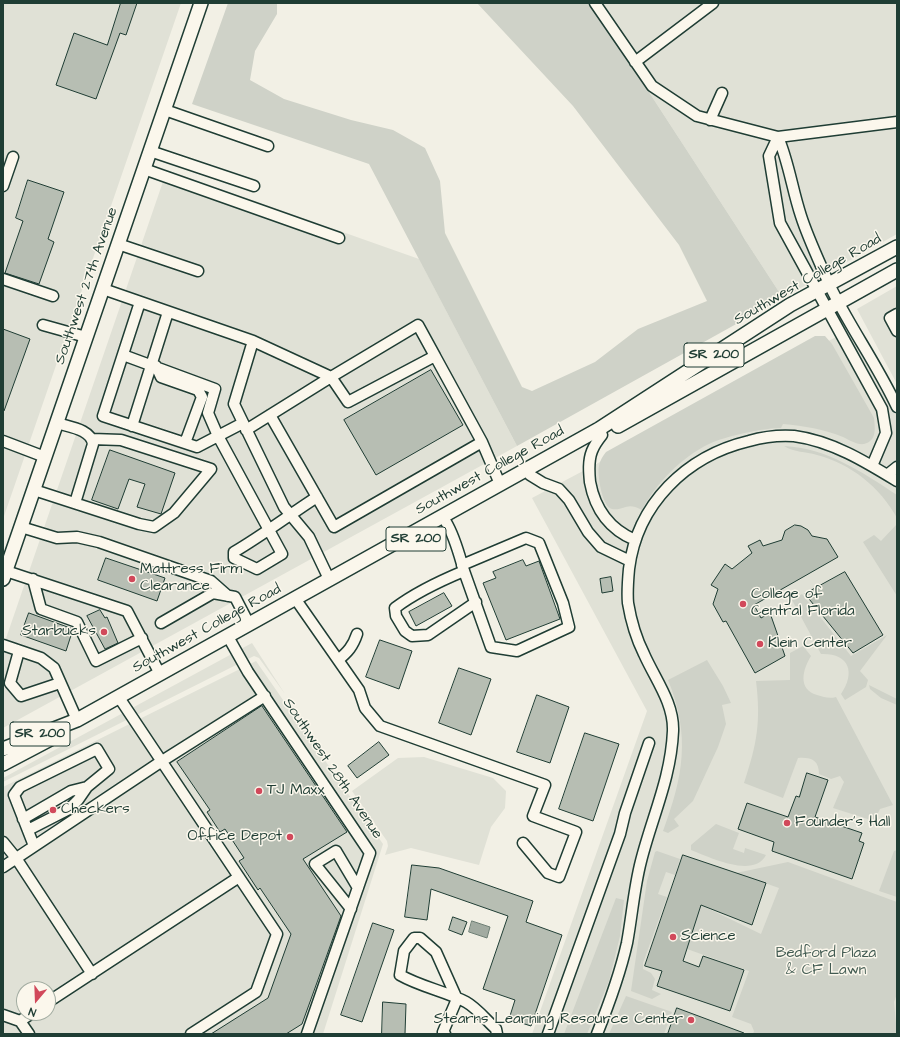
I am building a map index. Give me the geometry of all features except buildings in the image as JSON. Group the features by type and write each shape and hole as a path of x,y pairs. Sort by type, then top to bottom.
{"main road":[{"name":"Southwest 27th Avenue","path":"4,575 201,3"},
{"name":"Southwest College Road","path":"3,749 77,720 600,429 790,306 897,247"},
{"name":"Southwest College Road","path":"3,764 122,702 231,642 897,270"}],"street":[{"path":"595,3 652,86 698,116 778,137 897,122"},
{"path":"635,62 714,3"},
{"path":"710,120 722,93"},
{"path":"165,110 268,146"},
{"path":"778,137 769,156 780,223 826,310 882,409 886,433 872,466"},
{"path":"778,137 786,156 801,217 830,284 897,406 882,409"},
{"path":"150,151 254,186"},
{"path":"3,186 13,157"},
{"path":"144,169 339,238"},
{"path":"118,244 198,271"},
{"path":"3,278 53,296"},
{"path":"103,289 253,341 331,377 348,402 435,356"},
{"path":"140,302 103,416 197,447 218,436 270,415 418,325 482,442 500,484"},
{"path":"132,426 153,365 168,312"},
{"path":"897,314 890,318 897,331"},
{"path":"43,324 86,337"},
{"path":"253,341 234,404 284,507 309,537 329,579"},
{"path":"123,355 215,389 208,413 218,436 269,531 282,554 257,568 234,558 234,552 269,531 276,523 317,497"},
{"path":"153,365 161,378 198,390 202,397 185,443"},
{"path":"270,415 334,527 482,442"},
{"path":"34,490 139,524 154,527 174,513 211,469 121,440 91,436 57,423"},
{"path":"602,435 592,451 589,466 592,493 600,513 622,535 635,540"},
{"path":"75,503 94,444 91,436"},
{"path":"597,1034 611,999 623,962 641,860 670,769 673,730 671,709 634,631 628,601 630,561 635,540 649,510 671,482 698,462 732,445 761,438 793,436 818,442 842,450 897,481"},
{"path":"3,441 45,457"},
{"path":"887,475 897,467"},
{"path":"530,476 559,489 569,500 588,532 601,547 630,561"},
{"path":"446,522 453,533 463,568 476,602 491,647 517,651 569,627 563,603 539,543 526,538 463,568 406,599 395,608 396,616 405,631 412,636 428,635 476,602"},
{"path":"21,527 53,537 77,538 99,542 211,581 228,596"},
{"path":"4,575 33,579 127,611 160,674"},
{"path":"33,579 41,609 78,622 96,660 142,638"},
{"path":"161,623 213,593 235,597 249,624"},
{"path":"299,604 359,690 365,708 380,726 545,785 533,816 576,832 559,877 548,873 523,843"},
{"path":"338,660 348,652 354,643 357,634"},
{"name":"Southwest 28th Avenue","path":"231,642 265,696 370,853 307,1034"},
{"path":"3,645 41,658 54,668 77,720"},
{"path":"19,651 10,683 21,696 60,682"},
{"path":"3,866 162,761 265,696"},
{"path":"122,702 277,934 256,992 191,1034"},
{"path":"548,1034 620,834 625,813 649,744"},
{"path":"28,830 69,809 78,800 87,787 109,769 97,749 20,787 14,795 34,846"},
{"path":"23,819 71,791 87,787"},
{"path":"3,842 16,858 92,974"},
{"path":"351,910 315,864 336,851 358,888"},
{"path":"56,997 239,877"},
{"path":"445,1034 443,1032 458,999 436,952 420,938 414,938 404,951 400,975 414,983 458,999 466,1002 496,1029 497,1034"},
{"path":"3,1015 16,1020"},
{"path":"20,1021 29,1034"}],"shaded area":[{"path":"3,3 181,3 3,519"},
{"path":"591,3 897,3 897,234 783,298"},
{"path":"167,170 419,259 517,446 3,728 3,647"},
{"path":"897,286 897,384 857,309"},
{"name":"College of Central Florida","path":"853,328 897,398 897,1034 532,1034 647,711 532,498"},
{"path":"252,643 285,694 259,658 254,656 3,782 3,778"},
{"path":"256,661 383,844 323,1034 3,1034 3,787"},
{"path":"424,757 493,778 506,791 505,808 491,827 479,865 411,848 385,855 388,846 387,841 352,791 398,758"},
{"path":"472,921 490,927 487,938 469,932"}],"green space":[{"path":"228,3 277,3 277,14 255,51 250,80 284,99 351,120 393,130 425,148 440,181 445,233 522,387 532,391 595,362 638,329 707,301 679,245 573,106 477,3 591,3 783,298 517,446 369,164 192,104"},
{"path":"815,336 825,336 832,344 874,418 874,434 871,440 864,444 859,444 836,434 821,430 783,424 781,428 765,429 734,435 699,449 680,463 662,481 642,510 632,506 620,509 612,509 608,507 603,497 599,476 599,464 606,452"},
{"path":"784,446 815,451 829,456 871,478 897,495 897,518 882,496 863,478 853,471 830,459 792,450"},
{"path":"897,524 897,596 863,542 874,535 881,541"},
{"path":"802,594 851,656 887,635 860,671 868,680 866,687 845,700 841,694 846,686 848,678 849,671 847,665 844,660 838,657 821,654 792,600"},
{"path":"803,646 811,656 804,672 804,683 806,688 817,695 829,698 836,697 893,805 880,809 874,821 833,808 844,782 840,776 831,779 819,774 818,765 813,760 807,758 798,758 783,798 744,783 757,733 758,709 756,681 790,680 790,653"},
{"path":"707,660 723,686 731,703 722,705 726,724 718,747 693,801 674,819 679,826 668,833 663,831 670,811 679,774 682,756 682,738 680,720 668,680"},
{"path":"869,685 897,699 897,705 881,698 870,689"},
{"path":"716,824 739,833 733,849 744,853 745,848 766,855 760,862 742,866 719,861 691,850 691,845"},
{"path":"897,850 897,897 879,891 894,851"},
{"path":"657,851 680,859 675,875 666,872 658,894 667,897 643,963 643,969 651,973 655,979 652,990 661,994 652,999 631,991 647,881 655,852"},
{"name":"Bedford Plaza & CF Lawn","path":"788,862 897,902 897,994 894,1002 897,1034 753,1034 754,1031 751,1024 732,1017 749,971 687,949 701,905 761,934 779,888 736,873"},
{"path":"616,898 624,900 620,936 609,981 587,1034 564,1034"},
{"path":"626,996 672,1012 664,1034 609,1034"}],"place":[{"name":"Mattress Firm Clearance","path":"132,579"},
{"name":"College of Central Florida","path":"743,604"},
{"name":"Starbucks","path":"104,632"},
{"name":"Klein Center","path":"760,644"},
{"name":"TJ Maxx","path":"259,791"},
{"name":"Checkers","path":"53,810"},
{"name":"Founder's Hall","path":"787,823"},
{"name":"Office Depot","path":"290,837"},
{"name":"Science","path":"673,937"},
{"name":"Stearns Learning Resource Center","path":"691,1020"}]}
